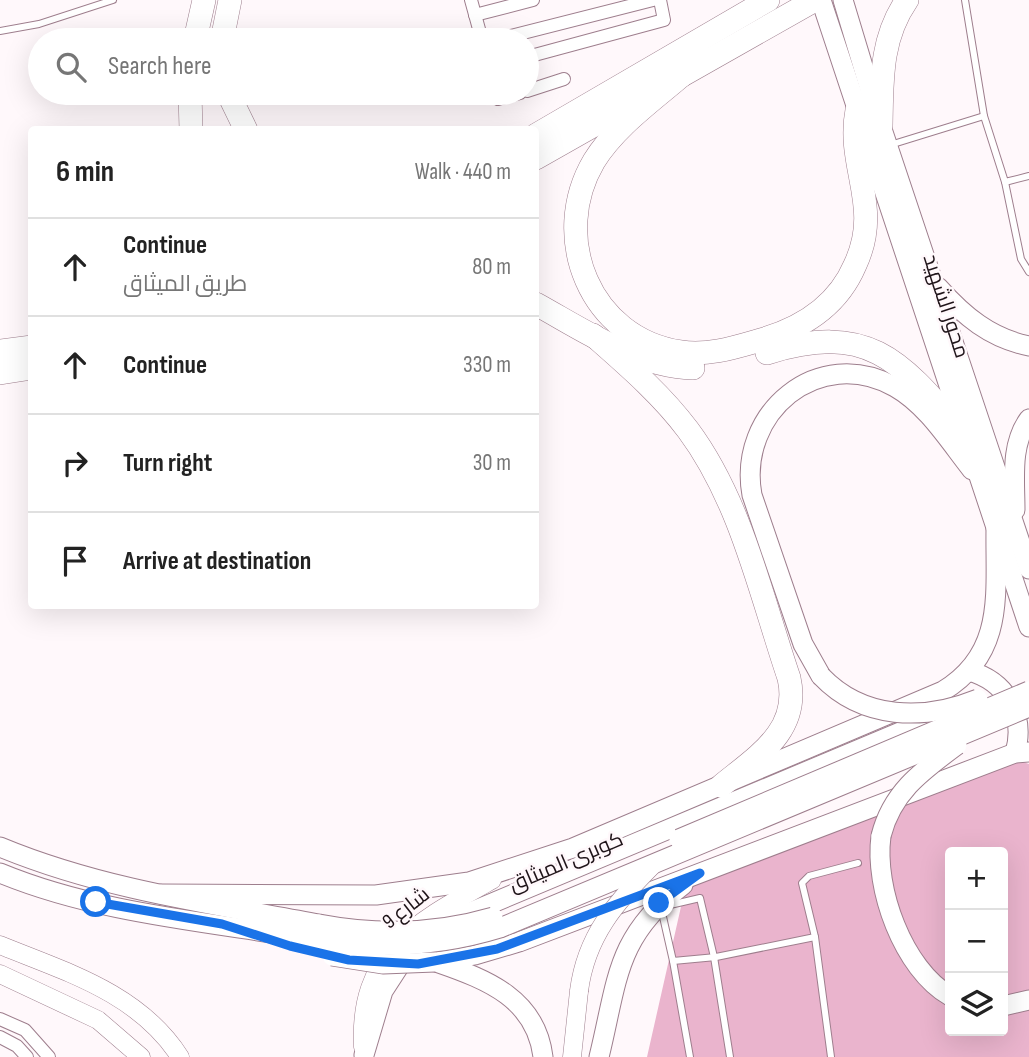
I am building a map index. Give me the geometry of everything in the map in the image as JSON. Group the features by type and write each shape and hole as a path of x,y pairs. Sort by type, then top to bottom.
{"highway":[{"path":"198,28 204,0"},
{"path":"224,28 230,0"},
{"path":"539,133 768,0"},
{"path":"539,156 815,0"},
{"path":"885,136 884,53 891,29 907,0"},
{"path":"681,75 611,138 595,159 584,182 575,220 581,271 593,295 610,316 631,333 655,345 681,352 708,353 735,348 785,332 817,314 843,287 863,242 867,205 855,149 857,110"},
{"path":"190,105 191,126"},
{"path":"234,105 244,126"},
{"path":"539,306 648,361 690,368 731,364 805,343 831,341 858,345 882,354 905,368 966,437"},
{"path":"593,335 665,401 711,466 736,520 789,678 791,703 780,733 721,786"},
{"path":"0,351 28,347"},
{"path":"0,373 28,369"}],"main road":[{"name":"محور الشهيد","path":"821,0 980,481 1029,569"},
{"name":"محور الشهيد","path":"843,0 933,281 1005,527 1029,627"},
{"path":"933,281 977,325 998,337 1029,346"},
{"path":"958,707 909,714 884,712 849,700 821,676 803,644 750,484 752,450 760,429 772,410 797,388 818,379 852,374 874,378 895,387 914,400 980,481"},
{"path":"161,894 400,893 457,884 514,869 573,848 943,691 969,671 981,654 993,624 1016,453 1021,433 1029,419"},
{"path":"0,873 37,887 96,902 222,924 267,940 332,956 383,964 435,962 508,946 1022,752 1019,726 1011,701 993,681 969,671"},
{"path":"364,1056 379,1002 394,971 418,943 449,920 711,814 958,707 1029,683"},
{"name":"كوبرى الميثاق","path":"222,924 318,932 410,932 456,926 500,914 1029,691"},
{"name":"كوبرى الميثاق","path":"0,847 95,880 318,932 398,947 460,939 519,921 1029,707"},
{"path":"945,992 925,977 904,946 882,879 881,835 887,814 905,787 982,726"},
{"path":"572,1057 579,991 588,951 615,904 653,865"},
{"name":"شارع 9","path":"364,1056 363,1018 369,990 380,964 397,942 428,916 514,869"},
{"path":"599,1057 623,957 635,933 660,905 700,873"},
{"path":"0,945 94,984 130,1004 155,1026 180,1057"},
{"path":"435,962 481,978 510,996 531,1021 543,1057"},
{"path":"0,974 99,1020 141,1057"},
{"path":"1008,1005 1029,1000"}],"street":[{"path":"471,0 479,28"},
{"path":"475,15 533,0"},
{"path":"539,29 653,0"},
{"path":"539,54 664,20 660,0"},
{"path":"539,86 564,79"},
{"path":"0,1019 25,1030 49,1057"},
{"path":"0,1037 17,1046 27,1057"}],"lane":[{"path":"0,31 39,24 113,0"},
{"path":"965,0 985,117 1005,182 1021,259 1029,272"},
{"path":"885,136 985,117"},
{"path":"1005,182 1029,176"},
{"path":"1021,259 1029,260"},
{"path":"831,1057 816,937 802,883 809,876 858,863"},
{"path":"690,1057 660,905 700,898 714,957 730,1057"},
{"path":"673,961 714,957 816,937"}],"shaded area":[{"path":"1006,756 1029,764 1029,1057 647,1057 685,889"}],"route":[{"path":"96,902 222,924 267,940 332,956 401,964 435,962 497,949 700,873 659,903"}]}
